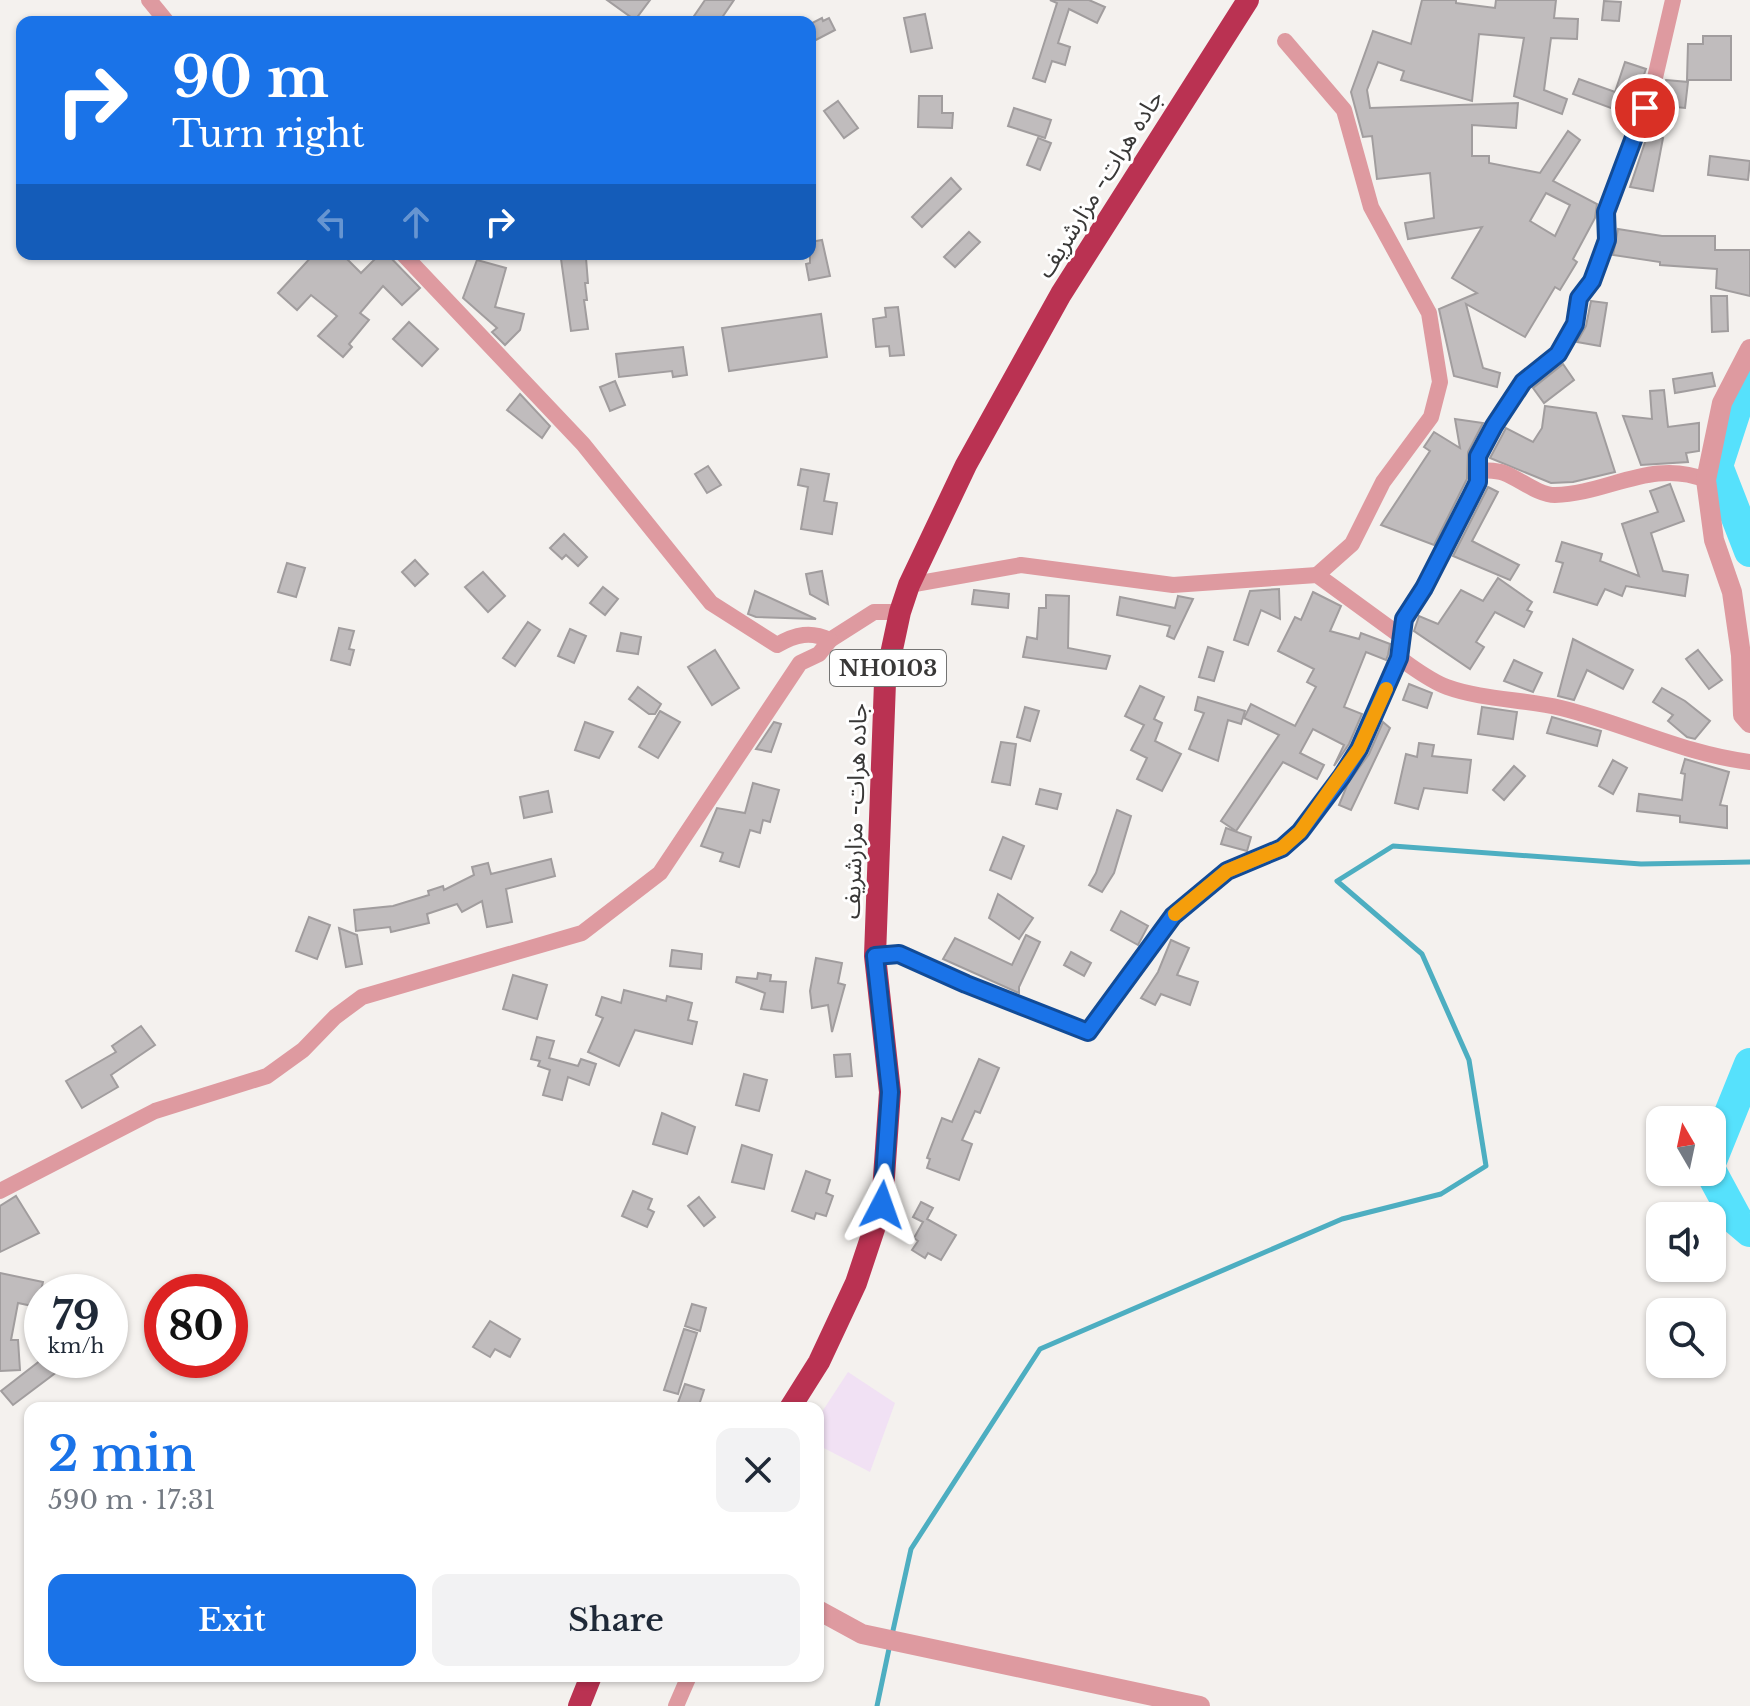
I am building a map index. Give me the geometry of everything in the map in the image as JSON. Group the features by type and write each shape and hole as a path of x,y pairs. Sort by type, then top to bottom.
{"highway":[{"name":"جاده هرات- مزارشریف","path":"794,1402 819,1362 856,1283 882,1205 890,1092 875,956 885,682 900,612 909,585 966,465 1061,294 1248,0"},
{"path":"579,1706 589,1682"}],"street":[{"path":"149,0 162,16"},
{"path":"875,956 899,954 1088,1032 1173,916 1227,871 1282,848 1300,832 1359,749 1399,658 1404,619 1424,588 1471,496 1479,470 1478,456 1494,426 1523,382 1558,354 1575,324 1579,298 1592,281 1607,240 1606,212 1654,82 1673,0"},
{"path":"909,585 1021,565 1173,585 1317,575 1352,544 1383,482 1431,417 1440,382 1429,313 1371,207 1344,110 1285,41"},
{"path":"409,260 583,444 711,603 777,645 791,637 816,633 830,640"},
{"path":"1750,349 1722,403 1706,480 1714,540 1732,592 1741,655 1743,715 1750,723"},
{"path":"1479,470 1501,472 1550,495 1570,493 1630,477 1685,471 1706,480"},
{"path":"1317,575 1402,637"},
{"path":"0,1191 155,1111 267,1076 303,1050 335,1017 362,997 582,933 660,873 800,663 819,654 830,640 874,612 900,612"},
{"path":"1399,658 1443,686 1468,694 1560,707 1662,743 1724,759 1750,762"},
{"path":"824,1613 862,1634 1200,1706"},
{"path":"676,1706 686,1682"}],"shaded area":[{"path":"848,1372 895,1403 870,1472 824,1448 824,1409"}],"building":[{"path":"607,0 650,0 638,16 629,16"},
{"path":"705,0 734,0 723,16 694,16"},
{"path":"1050,0 1089,0 1105,7 1097,23 1069,9 1058,43 1070,47 1065,65 1052,61 1045,82 1033,78 1057,3"},
{"path":"1422,0 1456,0 1456,3 1495,8 1496,0 1556,0 1554,18 1578,19 1577,39 1551,38 1544,90 1567,99 1562,114 1514,96 1524,38 1479,34 1472,101 1401,80 1404,71 1378,62 1367,90 1370,108 1518,103 1516,128 1472,125 1472,156 1489,156 1489,163 1540,173 1568,131 1580,140 1553,181 1597,204 1595,218 1573,259 1577,262 1560,290 1555,287 1525,337 1466,304 1483,368 1500,373 1497,387 1454,376 1439,309 1477,293 1452,278 1482,227 1408,239 1405,223 1434,218 1430,173 1377,179 1372,136 1363,137 1351,92 1373,31 1411,44","holes":["1546,193 1570,205 1555,236 1530,221"]},
{"path":"1604,1 1621,2 1619,21 1602,20"},
{"path":"925,14 932,48 911,52 904,18"},
{"path":"829,18 835,30 816,40 816,21"},
{"path":"1703,36 1731,36 1731,80 1687,80 1688,44 1703,44"},
{"path":"1625,62 1646,69 1626,126 1618,123 1622,112 1573,94 1579,79 1615,92"},
{"path":"1666,80 1688,82 1685,108 1665,106 1656,137 1663,138 1653,191 1630,187"},
{"path":"919,96 942,96 942,113 953,113 952,128 918,127"},
{"path":"838,101 858,128 844,138 824,111"},
{"path":"1014,108 1051,120 1045,138 1008,126"},
{"path":"1038,138 1051,143 1040,170 1027,165"},
{"path":"1710,156 1750,161 1748,180 1708,175"},
{"path":"951,178 961,189 922,227 912,217"},
{"path":"1618,229 1662,236 1715,236 1715,250 1750,250 1750,296 1716,288 1717,269 1660,265 1660,262 1613,255"},
{"path":"969,232 980,242 955,267 944,257"},
{"path":"822,240 830,276 809,280 806,264 816,260 816,241"},
{"path":"308,260 348,260 361,273 374,260 393,260 420,288 402,305 383,286 360,313 369,320 349,344 352,347 343,357 318,336 337,316 311,295 297,310 278,293"},
{"path":"477,260 506,268 495,307 524,314 520,330 505,345 492,332 497,328 463,298"},
{"path":"561,260 586,260 588,283 585,283 587,300 584,300 588,329 571,331"},
{"path":"1711,296 1727,296 1728,331 1712,332"},
{"path":"1591,301 1607,303 1600,346 1577,342 1586,326"},
{"path":"898,307 904,355 890,356 889,346 876,347 873,319 886,317 885,308"},
{"path":"821,314 827,357 729,371 722,328"},
{"path":"409,322 438,349 422,366 393,339"},
{"path":"683,347 687,375 673,377 672,371 619,377 616,354"},
{"path":"1563,364 1574,380 1544,403 1533,388"},
{"path":"1712,373 1715,386 1675,393 1673,379"},
{"path":"615,381 625,405 610,411 600,387"},
{"path":"1664,390 1668,427 1699,423 1699,451 1686,453 1688,462 1641,465 1623,416 1652,419 1650,391"},
{"path":"520,394 550,426 542,438 507,410"},
{"path":"1545,406 1596,413 1615,472 1573,482 1551,483 1490,458 1506,428 1533,442 1542,428"},
{"path":"1455,419 1483,423 1468,452 1467,479 1434,545 1381,525 1430,451 1424,447 1434,432 1460,448"},
{"path":"708,466 721,485 707,493 695,474"},
{"path":"801,469 829,474 824,501 837,503 832,534 801,529 808,487 798,485"},
{"path":"1670,484 1684,521 1651,533 1663,571 1688,575 1685,596 1626,586 1622,596 1605,589 1597,605 1554,592 1563,563 1556,561 1562,542 1602,554 1600,561 1639,576 1622,524 1658,512 1650,491"},
{"path":"1488,487 1498,492 1472,541 1519,565 1510,580 1453,556"},
{"path":"564,534 587,557 578,566 566,555 562,559 550,548"},
{"path":"415,560 428,574 415,586 402,572"},
{"path":"287,563 305,568 296,597 278,592"},
{"path":"822,571 828,604 810,594 806,574"},
{"path":"483,572 505,596 488,612 465,587"},
{"path":"1498,578 1532,602 1527,610 1532,612 1524,627 1495,612 1476,642 1484,647 1470,669 1414,631 1419,616 1438,624 1461,590 1483,601"},
{"path":"603,587 618,599 605,615 590,603"},
{"path":"1279,589 1280,619 1261,610 1248,645 1234,640 1250,591"},
{"path":"974,590 1009,594 1008,608 972,604"},
{"path":"755,591 816,619 756,617 748,614"},
{"path":"1313,592 1341,606 1330,631 1359,639 1361,633 1390,644 1388,655 1386,660 1366,652 1344,707 1362,714 1349,744 1334,766 1344,745 1313,729 1300,753 1324,765 1317,779 1283,762 1236,831 1221,821 1279,735 1244,718 1251,704 1295,726 1316,687 1307,682 1314,669 1278,651 1295,617 1301,620"},
{"path":"1046,595 1069,596 1068,648 1110,656 1106,669 1023,657 1027,637 1037,639 1039,608 1046,608"},
{"path":"1178,596 1193,599 1174,639 1167,636 1170,626 1117,615 1120,597 1175,608"},
{"path":"528,622 540,630 515,666 503,658"},
{"path":"339,628 354,631 349,649 354,650 350,665 331,660"},
{"path":"570,629 586,636 574,663 558,656"},
{"path":"621,633 641,637 638,654 617,651"},
{"path":"1573,639 1633,670 1623,689 1587,670 1574,700 1558,696"},
{"path":"1208,647 1223,652 1214,681 1199,677"},
{"path":"715,650 739,688 712,705 688,667"},
{"path":"1698,650 1722,680 1709,689 1686,659"},
{"path":"1514,660 1542,673 1533,692 1504,681"},
{"path":"1409,684 1432,693 1427,708 1403,700"},
{"path":"1140,686 1164,697 1154,719 1162,723 1155,741 1181,754 1162,791 1137,779 1147,758 1131,750 1144,725 1125,716"},
{"path":"638,687 661,704 655,714 649,714 629,699"},
{"path":"1662,688 1710,721 1695,739 1687,737 1668,721 1673,715 1653,702"},
{"path":"1198,697 1245,711 1241,724 1228,720 1218,761 1189,749 1204,713 1195,710"},
{"path":"1025,707 1039,711 1030,741 1017,737"},
{"path":"1482,707 1517,712 1513,739 1478,734"},
{"path":"660,711 680,722 658,758 639,747"},
{"path":"1552,717 1601,731 1597,746 1547,733"},
{"path":"585,722 613,732 599,758 575,750"},
{"path":"774,722 781,724 771,752 756,749"},
{"path":"1383,722 1390,728 1351,810 1339,805 1348,783 1369,754"},
{"path":"1001,742 1016,744 1010,785 992,782"},
{"path":"1419,743 1434,745 1432,756 1471,760 1467,793 1424,788 1418,809 1395,803 1406,754 1417,757"},
{"path":"1685,759 1729,772 1720,805 1727,806 1727,828 1680,822 1680,816 1637,811 1639,794 1682,800 1685,774 1681,773"},
{"path":"1613,760 1627,768 1613,794 1599,786"},
{"path":"1514,766 1525,776 1504,800 1493,790"},
{"path":"753,783 779,790 770,822 763,820 760,833 750,830 739,867 720,861 723,853 701,846 717,808 745,813"},
{"path":"1040,789 1061,794 1057,809 1036,804"},
{"path":"548,791 552,812 524,818 520,797"},
{"path":"1117,810 1131,816 1114,873 1102,892 1089,885"},
{"path":"1226,828 1251,837 1247,851 1221,844"},
{"path":"1003,837 1024,846 1011,879 990,870"},
{"path":"551,859 555,876 506,889 512,922 487,927 482,901 462,912 457,904 427,914 429,923 391,932 390,927 356,931 354,910 393,906 429,895 428,891 443,886 444,890 474,875 472,867 488,863 491,874"},
{"path":"998,894 1033,918 1019,939 989,918"},
{"path":"1121,911 1148,926 1138,945 1111,930"},
{"path":"309,917 330,925 317,959 296,951"},
{"path":"339,928 357,935 362,964 346,967"},
{"path":"1026,935 1040,942 1019,993 943,959 955,938 1012,965"},
{"path":"1171,940 1189,948 1177,975 1198,982 1190,1005 1161,994 1155,1005 1141,998 1158,972"},
{"path":"672,950 702,954 701,969 670,966"},
{"path":"1071,952 1091,963 1084,976 1064,965"},
{"path":"816,958 842,963 838,983 845,985 832,1032 828,1005 812,1008 810,991"},
{"path":"758,973 771,975 770,981 786,982 783,1012 761,1009 765,993 736,982 737,977 757,979"},
{"path":"513,975 547,985 537,1019 503,1009"},
{"path":"624,990 666,1001 667,996 692,1003 688,1020 697,1022 692,1044 635,1030 619,1066 588,1052 603,1018 596,1015 602,997 621,1003"},
{"path":"141,1026 155,1045 111,1075 118,1087 82,1108 66,1081 116,1052 112,1046"},
{"path":"537,1037 554,1041 549,1058 578,1066 581,1059 596,1064 589,1085 568,1077 562,1100 543,1095 550,1070 538,1066 540,1061 531,1059"},
{"path":"850,1054 852,1076 836,1077 834,1055"},
{"path":"979,1059 999,1068 980,1113 975,1111 962,1140 972,1144 959,1180 927,1168 930,1159 927,1158 942,1118 952,1122"},
{"path":"744,1074 767,1080 759,1111 736,1105"},
{"path":"662,1113 695,1127 687,1154 653,1144"},
{"path":"742,1145 772,1155 764,1189 732,1182"},
{"path":"806,1171 830,1180 826,1193 833,1196 826,1216 816,1213 814,1219 792,1211"},
{"path":"633,1191 652,1199 648,1209 654,1212 647,1227 622,1216"},
{"path":"16,1196 39,1233 0,1252 0,1206"},
{"path":"699,1197 715,1217 704,1226 688,1206"},
{"path":"921,1202 933,1208 927,1219 956,1235 941,1260 928,1253 925,1258 912,1250 918,1241 914,1238 923,1222 913,1217"},
{"path":"0,1273 24,1278 24,1304 18,1303 11,1340 18,1340 20,1370 0,1371"},
{"path":"692,1304 706,1308 700,1331 685,1326"},
{"path":"490,1321 520,1339 510,1357 495,1349 490,1357 473,1347"},
{"path":"684,1329 697,1333 678,1394 664,1390"},
{"path":"24,1373 24,1378 49,1378 13,1405 1,1391"},
{"path":"685,1384 704,1390 700,1402 678,1402"}],"waterway":[{"path":"1750,365 1717,466 1750,551"},
{"path":"892,1635 911,1549 1040,1349 1342,1219 1441,1194 1486,1166 1469,1060 1422,954 1337,881 1393,846 1641,864 1750,862"},
{"path":"1726,1123 1750,1064"},
{"path":"1719,1186 1737,1220 1750,1231"},
{"path":"877,1706 890,1644"}],"slow traffic":[{"path":"1175,914 1227,871 1282,848 1300,832 1359,749 1386,689"}],"route":[{"path":"882,1205 890,1092 875,956 899,954 1088,1032 1173,916 1227,871 1282,848 1300,832 1359,749 1399,658 1404,619 1424,588 1478,482 1478,456 1494,426 1523,382 1558,354 1575,324 1579,298 1592,281 1607,240 1606,212 1645,108"}]}
